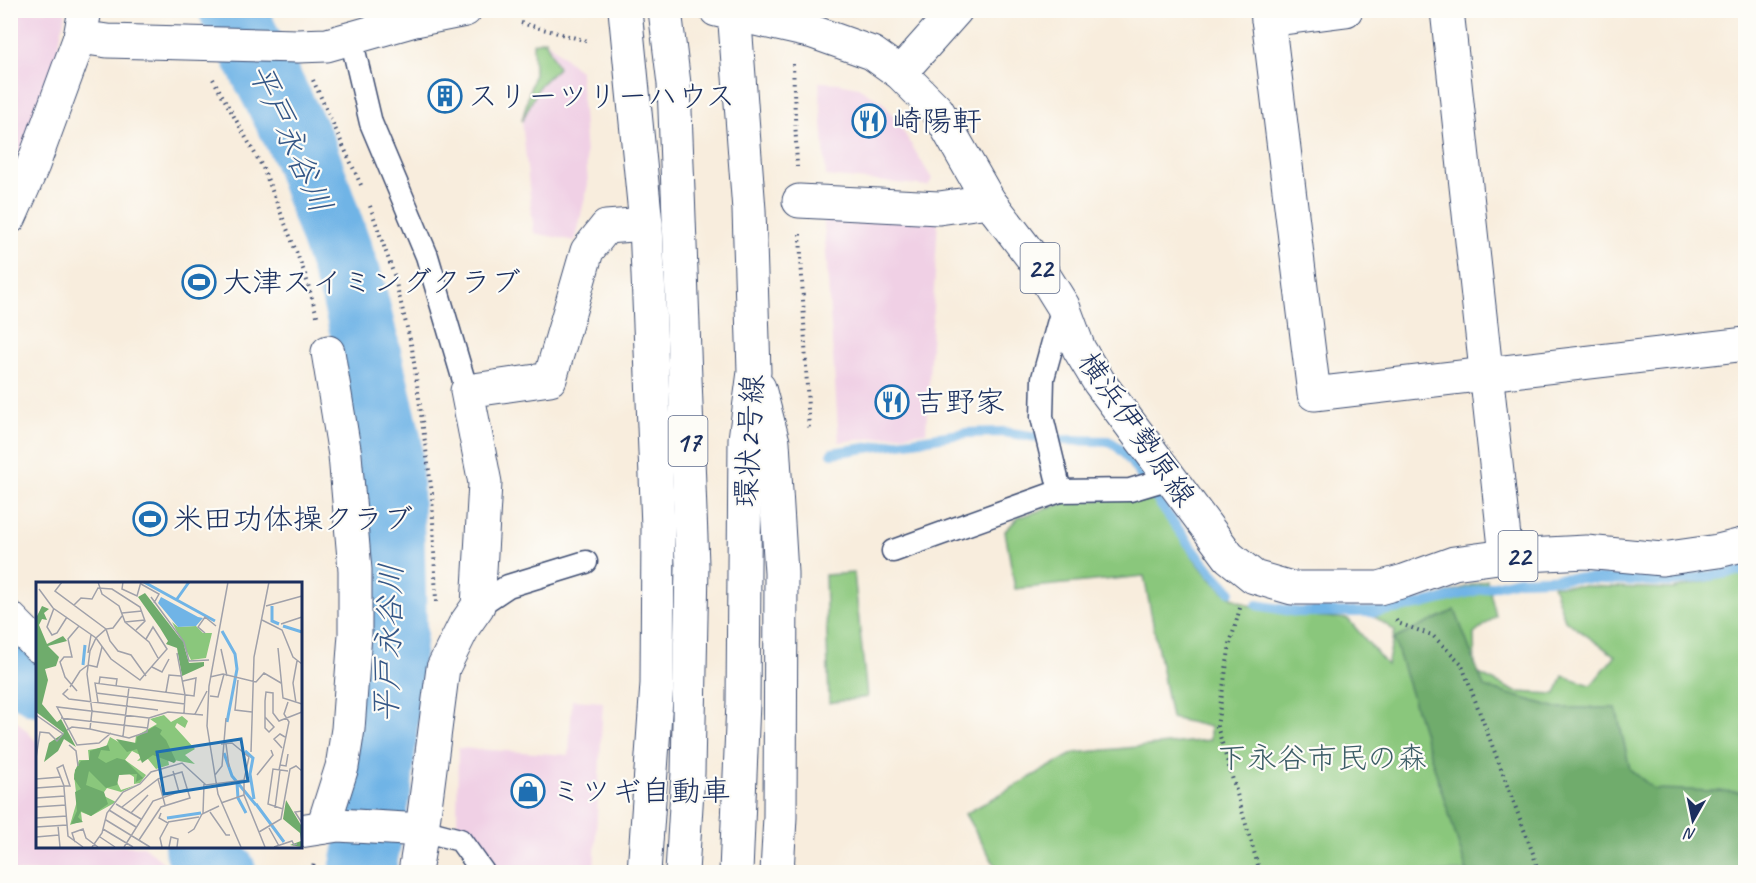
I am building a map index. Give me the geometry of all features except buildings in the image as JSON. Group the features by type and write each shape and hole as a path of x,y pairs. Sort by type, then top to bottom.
{"main road":[{"path":"10,217 33,165 83,24 108,41 327,45 415,20 465,10"},
{"path":"625,10 646,224 658,527 657,684 644,873"},
{"name":"環状2号線","path":"665,10 674,84 692,565 688,773 682,873"},
{"path":"900,73 956,10"},
{"path":"1346,10 1268,15 1314,394 1746,344"},
{"path":"1447,10 1506,556"},
{"name":"環状2号線","path":"728,12 749,210 754,372 745,439 743,702 736,873"},
{"name":"横浜伊勢原線","path":"728,12 813,32 872,53 900,73 937,110 989,201 1035,261 1062,306 1079,349 1099,382 1229,557 1254,577 1292,588 1379,588"},
{"path":"799,201 939,208 989,201"},
{"path":"415,873 443,668 464,626 478,606 485,483 467,391 550,379 587,251 606,227 646,224"},
{"path":"328,352 345,455 355,570 355,634 348,729 342,767 320,828 422,830"},
{"path":"754,372 773,442 781,573 780,817 777,873"},
{"name":"22","path":"1379,588 1454,563 1506,556 1586,552 1662,559 1718,551 1746,544"},
{"path":"10,618 36,644"}],"lane":[{"path":"351,38 372,123 427,256 467,391"},
{"path":"1060,491 1042,417 1043,378 1062,306"},
{"path":"893,551 1060,491 1130,490 1170,478"},
{"path":"478,606 508,586 586,562"},
{"path":"422,830 460,840 483,873"}],"path":[{"path":"521,23 587,41"},
{"path":"196,44 208,71 263,168 305,274 328,352"},
{"path":"298,46 364,190"},
{"path":"368,201 394,275 412,348 432,493 436,609"},
{"path":"1254,577 1240,609 1230,644 1217,726 1260,873"},
{"path":"1379,588 1398,623 1432,635 1461,663 1534,856 1538,873"}],"shaded area":[{"path":"10,11 66,11 54,66 19,158 11,155"},
{"path":"545,40 580,71 588,184 575,241 534,233 522,121 540,85 558,68"},
{"path":"819,82 858,87 882,102 897,121 932,179 928,186 826,176"},
{"path":"823,210 938,219 926,432 839,442"},
{"name":"ミツギ自動車","path":"572,700 603,702 594,872 501,872 479,845 457,826 458,748 569,755"},
{"path":"11,715 36,741 36,847 145,847 174,872 11,872"}],"green space":[{"path":"545,40 558,68 540,85 522,121 534,74 533,43"},
{"name":"下永谷市民の森","path":"1154,498 1199,565 1230,596 1257,608 1272,611 1348,619 1387,665 1395,631 1375,617 1487,580 1496,616 1474,634 1475,672 1516,692 1556,694 1563,676 1591,685 1615,656 1565,620 1553,585 1673,589 1745,572 1745,872 999,872 965,814 1074,753 1210,740 1210,727 1171,718 1144,576 1015,589 1005,531 1019,517 1072,501"},
{"path":"854,573 867,697 829,703 825,575"},
{"name":"下永谷市民の森","path":"1455,610 1484,687 1557,708 1616,708 1630,769 1654,789 1745,792 1745,872 1467,872 1394,639"}],"waterway":[{"name":"平戸永谷川","path":"232,10 303,148 354,294 389,443 394,632 379,787 362,872"},
{"path":"832,453 967,433 1003,432 1058,440 1109,441 1127,457 1198,556 1230,591"},
{"path":"1257,605 1297,612 1375,612 1423,604 1518,580 1577,578 1671,582 1746,570"},
{"name":"平戸永谷川","path":"10,658 36,681"},
{"name":"平戸永谷川","path":"198,847 223,872"}],"place":[{"name":"スリーツリーハウス","path":"445,96"},
{"name":"崎陽軒","path":"869,121"},
{"name":"大津スイミングクラブ","path":"199,282"},
{"name":"吉野家","path":"892,402"},
{"name":"米田功体操クラブ","path":"150,519"},
{"name":"ミツギ自動車","path":"528,791"}]}
